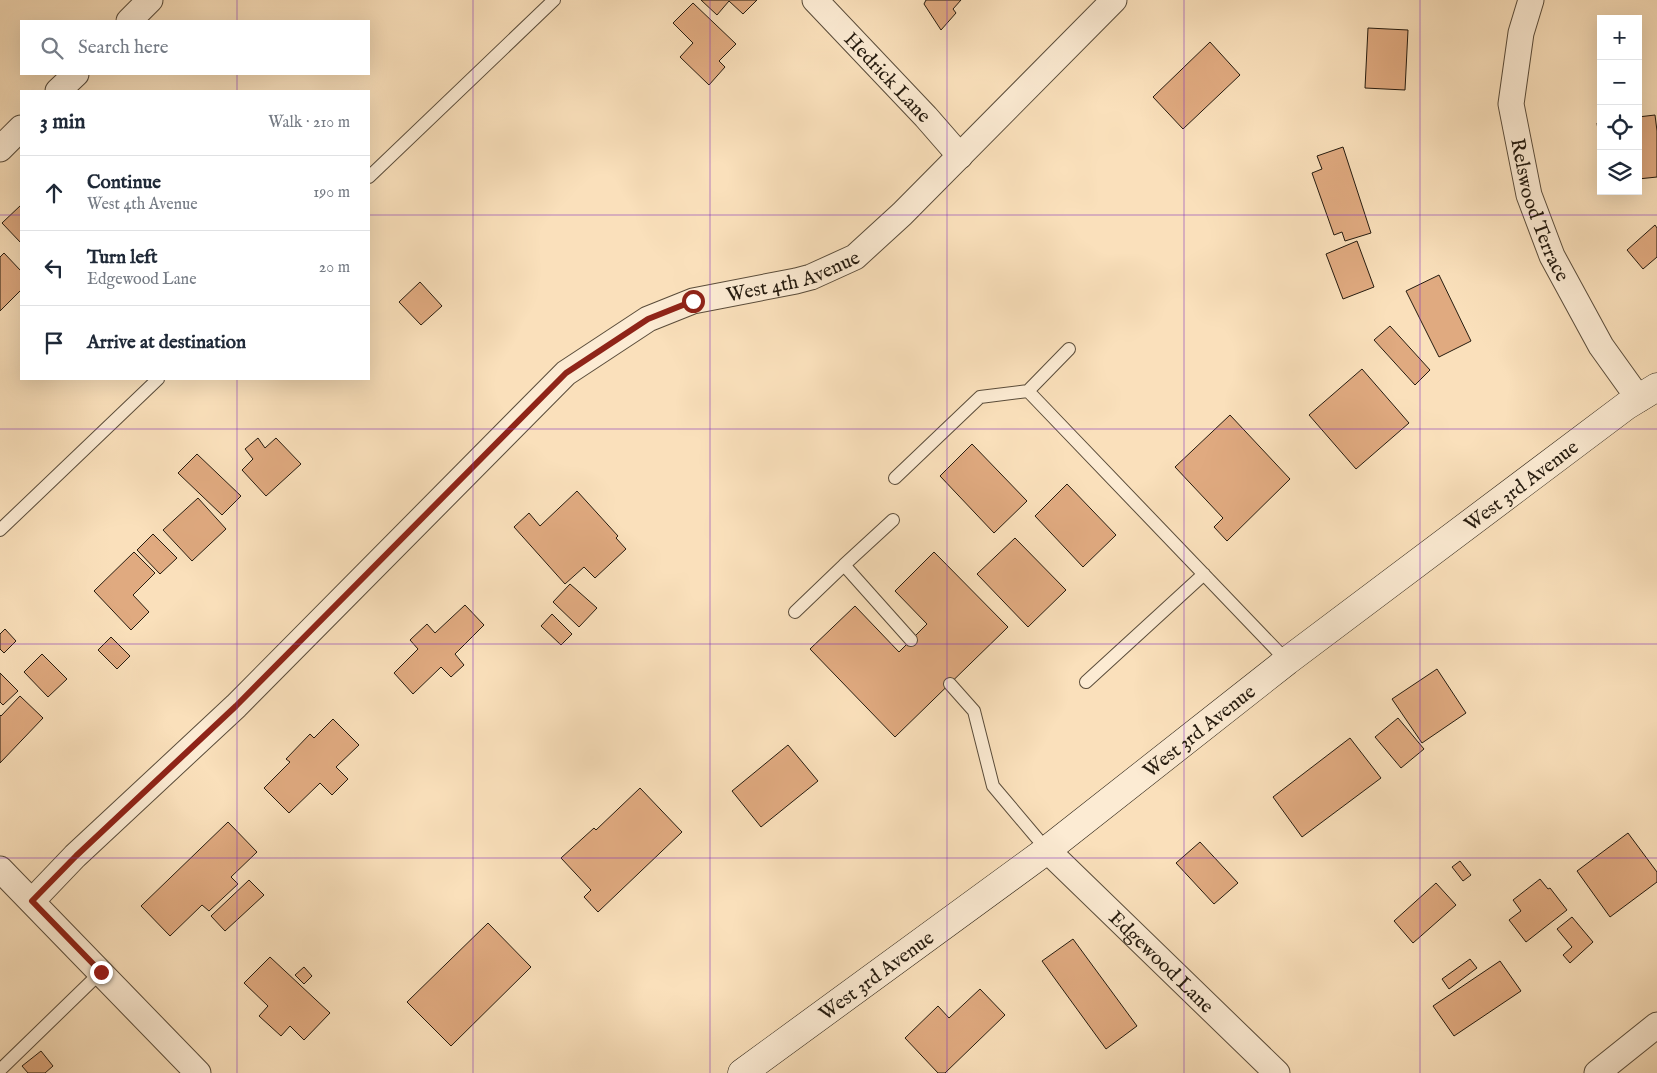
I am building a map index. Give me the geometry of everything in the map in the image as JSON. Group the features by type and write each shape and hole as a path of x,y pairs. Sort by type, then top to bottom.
{"street":[{"path":"130,20 150,0"},
{"name":"Hedrick Lane","path":"814,0 926,117 960,156"},
{"name":"West 4th Avenue","path":"32,901 76,856 236,706 566,373 648,319 693,301 796,281 854,257 902,214 1114,0"},
{"name":"Relswood Terrace","path":"1531,0 1521,33 1510,104 1529,195 1552,256 1601,346 1648,393"},
{"path":"59,90 75,75"},
{"path":"0,149 20,129"},
{"name":"West 3rd Avenue","path":"742,1073 1048,850 1287,661 1626,406 1648,393"},
{"name":"Edgewood Lane","path":"1048,850 1276,1073"},
{"path":"0,869 198,1073"},
{"path":"1597,1073 1657,1025"}],"lane":[{"path":"370,176 554,0"},
{"path":"895,478 980,397 1028,391 1069,349"},
{"path":"0,530 157,380"},
{"path":"1028,391 1287,661"},
{"path":"795,612 893,520"},
{"path":"844,565 911,640"},
{"path":"1086,682 1204,574"},
{"path":"950,684 974,711 993,786 1048,850"},
{"path":"0,1070 101,972"}],"building":[{"path":"701,0 757,0 743,14 729,1 717,15"},
{"path":"926,0 961,0 953,9 956,13 941,30 924,4"},
{"path":"693,3 736,44 719,61 725,67 709,85 680,57 693,43 673,23"},
{"path":"1368,28 1408,30 1405,90 1365,88"},
{"path":"1210,42 1240,75 1183,129 1153,97"},
{"path":"1655,115 1657,177 1642,179 1642,117"},
{"path":"1343,147 1371,233 1345,241 1342,232 1334,235 1312,173 1322,169 1317,156"},
{"path":"20,206 20,242 2,223"},
{"path":"1655,225 1657,228 1657,257 1643,269 1627,250"},
{"path":"1357,241 1374,287 1343,299 1326,254"},
{"path":"4,253 20,270 20,291 0,311 0,257"},
{"path":"1439,275 1471,341 1439,357 1406,291"},
{"path":"420,282 442,306 421,325 399,302"},
{"path":"1390,326 1430,370 1415,385 1374,340"},
{"path":"1362,369 1409,423 1356,469 1309,415"},
{"path":"1230,415 1290,479 1227,541 1214,527 1223,518 1175,467"},
{"path":"258,438 265,448 276,438 301,464 266,496 242,470 253,459 245,449"},
{"path":"972,444 1027,501 994,533 940,476"},
{"path":"197,454 241,496 222,515 178,473"},
{"path":"1067,484 1116,535 1083,567 1035,516"},
{"path":"577,491 618,536 616,538 626,549 595,578 584,567 565,584 514,527 529,513 540,526"},
{"path":"198,498 226,529 192,561 163,530"},
{"path":"153,534 177,558 160,574 137,550"},
{"path":"1015,538 1066,590 1028,627 977,574"},
{"path":"134,552 155,573 133,595 149,612 131,630 94,591"},
{"path":"934,552 1008,627 895,737 810,649 855,606 899,652 927,624 895,591"},
{"path":"570,584 597,608 579,627 553,602"},
{"path":"465,605 484,625 455,654 464,665 451,677 441,667 413,694 394,673 418,649 410,640 427,624 435,633"},
{"path":"552,614 572,634 561,645 541,626"},
{"path":"5,629 16,641 4,653 0,649 0,634"},
{"path":"111,637 130,656 117,669 98,650"},
{"path":"42,654 67,679 48,697 24,672"},
{"path":"1437,669 1466,713 1422,743 1392,699"},
{"path":"0,673 18,691 3,705 0,702"},
{"path":"20,696 43,718 0,763 0,715"},
{"path":"1398,718 1424,749 1401,768 1375,737"},
{"path":"333,719 359,745 336,767 348,779 332,795 320,783 289,813 264,788 290,762 286,759 310,734 314,738"},
{"path":"1350,738 1381,778 1302,837 1273,797"},
{"path":"788,745 818,781 761,827 732,791"},
{"path":"640,788 682,832 598,912 584,897 591,890 561,858 594,828 596,830"},
{"path":"228,822 257,852 231,877 238,884 209,911 202,905 170,936 141,906"},
{"path":"1628,833 1657,872 1657,882 1610,917 1577,871"},
{"path":"1200,842 1238,883 1214,904 1176,863"},
{"path":"1460,861 1471,875 1463,881 1452,867"},
{"path":"1540,879 1548,889 1550,888 1567,910 1526,942 1509,920 1521,911 1513,900"},
{"path":"249,880 264,895 225,931 211,916"},
{"path":"1436,883 1456,905 1413,943 1394,921"},
{"path":"1572,917 1593,942 1570,963 1563,955 1572,947 1557,929"},
{"path":"488,923 531,967 451,1046 407,1002"},
{"path":"1073,939 1137,1026 1106,1049 1042,961"},
{"path":"270,957 330,1013 304,1040 290,1026 281,1036 259,1016 268,1006 244,983"},
{"path":"1470,959 1477,968 1449,989 1442,979"},
{"path":"1500,961 1521,991 1454,1036 1433,1006"},
{"path":"304,967 312,976 304,984 295,975"},
{"path":"980,989 1005,1015 945,1073 938,1073 905,1038 938,1006 949,1018"},
{"path":"41,1051 53,1066 45,1073 28,1073 22,1066"}],"route":[{"path":"101,972 32,901 76,856 236,706 566,373 648,319 693,301"}]}
